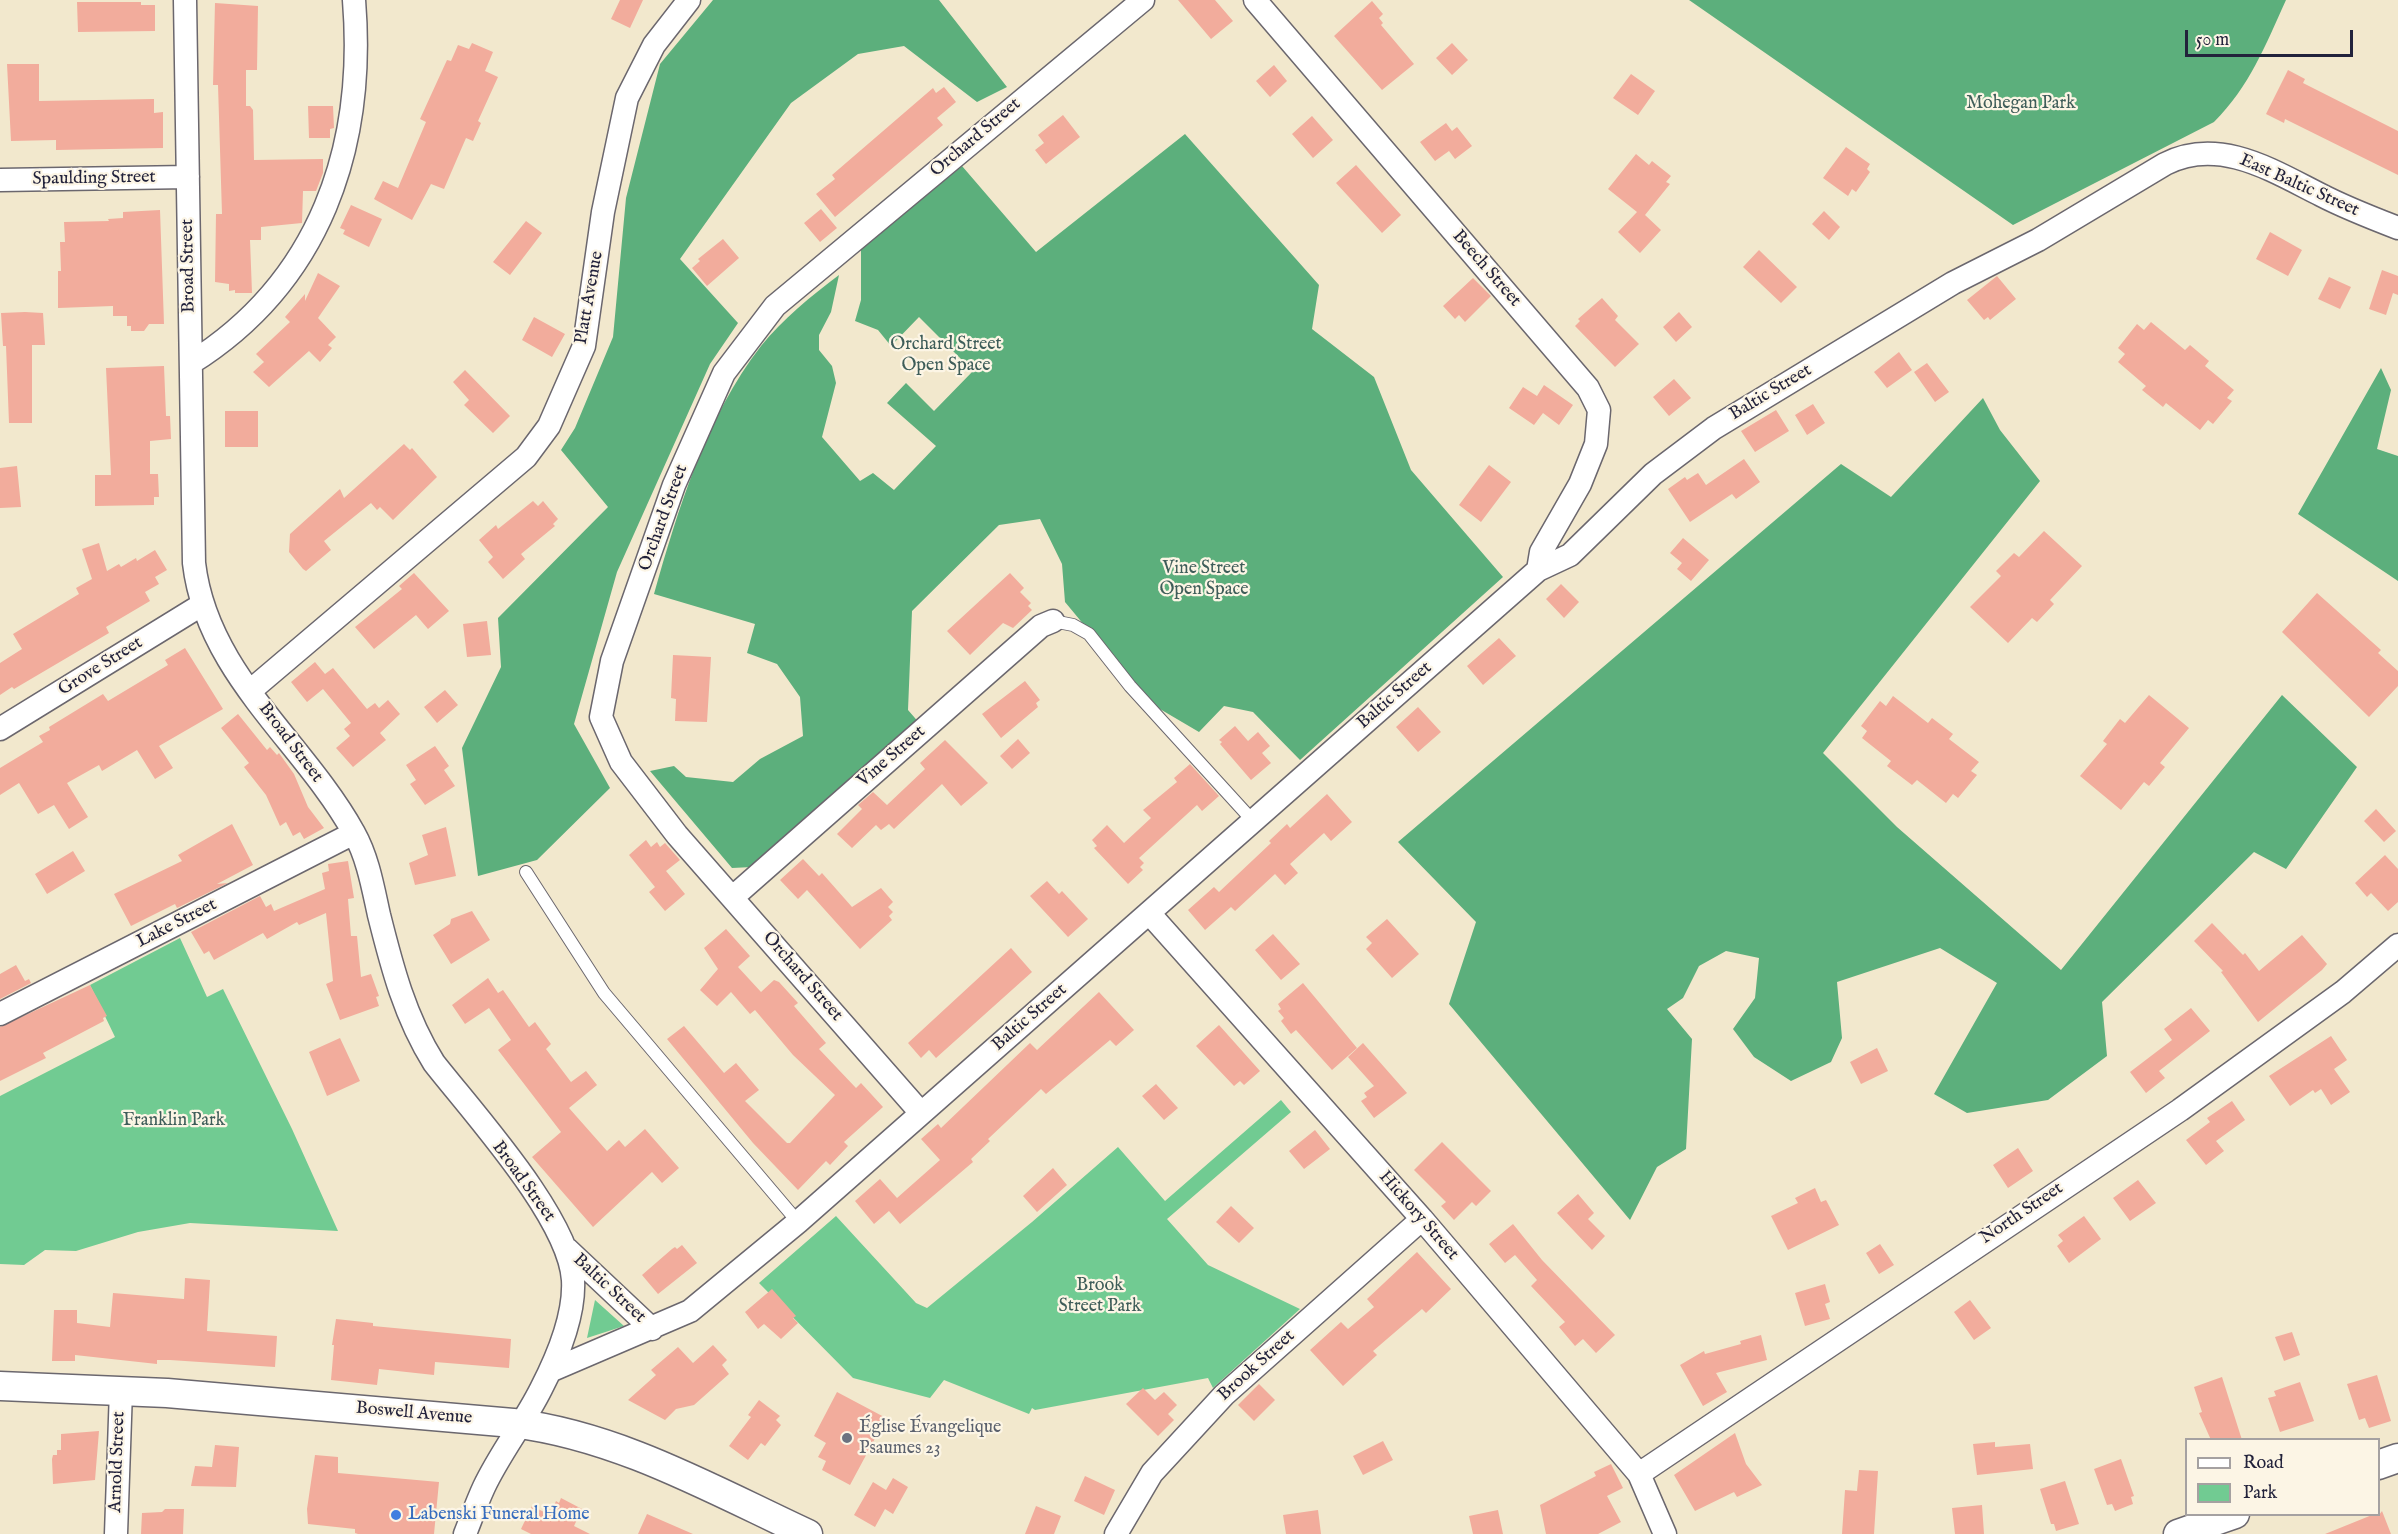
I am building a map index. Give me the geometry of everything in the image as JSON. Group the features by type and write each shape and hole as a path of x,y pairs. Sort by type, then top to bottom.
{"street":[{"name":"Broad Street","path":"185,0 194,563 203,604 220,647 250,691 326,791 354,833 369,871 396,982 420,1040 434,1063 539,1202 567,1249 573,1291 562,1340 550,1371 522,1424 484,1487 465,1534"},
{"path":"191,363 219,345 263,304 301,257 322,219 343,162 350,128 355,69 354,0"},
{"name":"Platt Avenue","path":"250,691 526,457 549,426 584,346 603,212 627,98 654,45 689,0"},
{"name":"Orchard Street","path":"921,1113 677,836 621,762 601,717 612,661 674,485 724,374 775,306 1143,0"},
{"name":"Beech Street","path":"1255,0 1592,395 1599,410 1596,444 1580,484 1541,552 1538,570"},
{"name":"Baltic Street","path":"550,1371 652,1329 699,1305 798,1222 1538,570 1570,555 1653,474 1714,428 1963,277 2047,236 2177,158 2198,153"},
{"name":"East Baltic Street","path":"2198,153 2218,153 2260,165 2351,209 2398,228"},
{"name":"Spaulding Street","path":"0,180 188,177"},
{"name":"Grove Street","path":"0,729 203,604"},
{"name":"Vine Street","path":"733,897 1041,626 1053,621"},
{"name":"Lake Street","path":"0,1014 354,833"},
{"name":"Hickory Street","path":"1149,913 1422,1219 1639,1474 1665,1534"},
{"name":"North Street","path":"1639,1474 2180,1110 2343,992 2398,945"},
{"name":"Brook Street","path":"1116,1534 1152,1473 1224,1395 1422,1219"},
{"name":"Baltic Street","path":"567,1249 652,1329"},
{"name":"Boswell Avenue","path":"0,1386 121,1390 522,1424 561,1431 631,1453 808,1534"},
{"name":"Arnold Street","path":"116,1534 121,1390"},
{"path":"2380,1465 2398,1458"},
{"path":"2178,1534 2232,1516"}],"lane":[{"path":"1053,621 1073,625 1089,634 1130,686 1253,821"},
{"path":"526,872 604,993 798,1222"}],"green space":[{"path":"713,0 939,0 1007,87 977,102 904,46 858,54 791,103 680,259 738,323 710,364 617,572 574,724 610,788 537,860 478,876 462,748 501,667 498,618 608,507 561,450 575,428 613,337 626,198 660,64"},
{"name":"Mohegan Park","path":"1689,0 2286,0 2247,80 2214,122 2013,225"},
{"name":"Vine Street Open Space","path":"1185,134 1319,285 1312,329 1374,377 1411,470 1503,577 1300,760 1253,712 1224,706 1199,732 1148,702 1065,602 1062,564 1040,519 999,525 912,611 908,710 921,725 752,867 732,868 650,771 674,766 686,777 733,782 760,759 803,736 800,697 777,664 747,653 755,624 654,594 684,497 709,433 724,403 761,346 779,326 839,275 831,312 819,335 819,350 832,366 836,383 822,437 860,481 873,473 894,490 936,446 887,403 906,383 934,411 973,371 919,317 891,346 878,330 855,321 861,300 861,247 962,166 1036,252"},
{"path":"2381,368 2391,390 2377,449 2398,456 2398,581 2298,514"},
{"path":"1983,398 2000,430 2040,481 1823,753 1897,827 2061,970 2282,695 2357,767 2286,869 2254,852 2102,1002 2107,1056 2048,1100 1967,1113 1934,1094 1997,983 1940,948 1837,982 1842,1038 1831,1062 1791,1081 1754,1057 1733,1029 1755,998 1759,958 1726,951 1699,966 1683,998 1667,1009 1692,1039 1686,1149 1657,1167 1630,1220 1449,1004 1476,922 1398,842 1841,464 1891,497"},
{"name":"Franklin Park","path":"180,938 207,997 223,989 292,1129 338,1231 190,1223 138,1232 76,1251 45,1250 24,1265 0,1264 0,1096 115,1037 90,985"},
{"name":"Brook Street Park","path":"1281,1100 1291,1112 1167,1219 1208,1265 1300,1309 1213,1388 1208,1378 1035,1410 1032,1408 1029,1414 944,1380 930,1398 853,1378 759,1283 836,1216 916,1303 927,1308 1032,1222 1118,1147 1165,1201"},
{"path":"595,1300 624,1326 587,1338"}],"building":[{"path":"620,0 643,0 630,28 611,19"},
{"path":"1178,0 1215,0 1233,21 1211,39"},
{"path":"1372,1 1383,14 1379,18 1383,23 1381,25 1414,64 1382,90 1334,36"},
{"path":"77,2 141,2 141,5 155,5 155,31 78,32"},
{"path":"215,3 258,6 257,70 246,70 246,106 250,106 253,110 254,160 323,159 323,173 316,191 303,191 302,223 261,227 261,240 250,240 252,293 235,293 235,290 229,291 229,284 215,282 216,214 222,214 218,85 213,85"},
{"path":"472,43 493,52 485,71 498,77 478,121 481,123 473,141 466,138 444,189 431,184 412,220 374,199 383,181 398,188 426,122 420,119 447,60 451,61 458,45 469,49"},
{"path":"1452,43 1468,60 1452,75 1436,58"},
{"path":"7,64 39,64 39,101 154,99 154,113 163,112 163,148 56,150 56,140 11,141"},
{"path":"1274,65 1287,81 1270,97 1256,81"},
{"path":"2288,70 2305,79 2303,83 2398,131 2398,175 2285,119 2284,123 2266,114"},
{"path":"1631,74 1655,91 1638,115 1613,98"},
{"path":"944,87 956,102 937,118 943,125 835,217 816,194 835,179 832,175 933,88 936,93"},
{"path":"308,106 333,106 334,128 330,129 330,138 309,138"},
{"path":"1063,115 1080,137 1046,164 1035,150 1044,143 1038,135"},
{"path":"1312,116 1333,140 1313,158 1292,134"},
{"path":"1446,123 1452,131 1457,127 1472,146 1455,159 1449,151 1435,161 1420,142"},
{"path":"1846,147 1870,164 1867,169 1870,172 1856,192 1852,189 1848,196 1823,178"},
{"path":"1636,154 1649,165 1652,161 1671,176 1666,182 1670,184 1645,215 1661,230 1640,253 1618,232 1637,212 1608,189"},
{"path":"1356,165 1401,215 1382,233 1336,183"},
{"path":"351,205 382,219 369,247 343,234 345,230 340,228"},
{"path":"821,209 837,228 820,242 804,223"},
{"path":"160,210 164,324 149,324 144,331 131,331 131,326 127,326 127,316 113,316 113,306 58,308 58,271 61,271 60,242 65,242 64,222 109,221 108,219 123,218 123,212"},
{"path":"1824,211 1840,227 1829,240 1812,224"},
{"path":"526,221 542,233 510,275 493,262"},
{"path":"2270,232 2302,250 2288,276 2256,259"},
{"path":"723,239 739,258 707,286 692,268 700,261 698,259"},
{"path":"1759,250 1797,287 1781,303 1743,267"},
{"path":"2382,270 2398,276 2398,295 2393,293 2386,315 2369,309"},
{"path":"318,273 340,286 318,318 336,337 328,345 332,348 320,362 309,351 269,387 253,372 264,362 256,354 290,322 285,317 305,294 305,301"},
{"path":"1997,276 2016,299 1990,320 1988,317 1984,320 1967,300"},
{"path":"2329,277 2351,287 2340,309 2318,299"},
{"path":"1473,278 1491,296 1465,322 1459,315 1455,319 1443,306"},
{"path":"1602,298 1618,316 1615,320 1639,344 1615,367 1575,326 1580,321 1578,319"},
{"path":"1679,312 1692,327 1676,342 1663,327"},
{"path":"1,313 43,313 45,345 32,345 32,423 9,423 6,346 3,346"},
{"path":"534,317 565,334 552,357 522,340"},
{"path":"2151,322 2185,350 2190,345 2209,361 2205,366 2234,390 2227,398 2232,401 2213,424 2208,420 2200,430 2166,403 2163,407 2142,390 2146,386 2118,362 2125,354 2118,348 2137,324 2144,330"},
{"path":"1899,352 1912,370 1887,388 1874,372"},
{"path":"1927,363 1949,392 1935,402 1914,372"},
{"path":"164,366 166,416 170,416 171,439 150,441 150,474 158,474 159,497 154,497 154,505 95,506 95,475 111,475 106,368"},
{"path":"465,370 510,416 493,433 464,405 469,400 453,382"},
{"path":"1674,379 1691,398 1669,416 1653,397"},
{"path":"1544,385 1573,405 1559,425 1543,413 1534,425 1509,408 1523,387 1537,396"},
{"path":"1813,404 1825,423 1807,435 1795,415"},
{"path":"1776,410 1789,431 1755,452 1741,431"},
{"path":"225,411 258,411 258,447 225,447"},
{"path":"404,444 410,450 412,448 437,477 393,520 380,507 377,510 371,503 324,541 331,550 306,571 303,569 289,552 290,534 340,489 344,498"},
{"path":"1744,459 1760,482 1736,499 1732,494 1690,522 1668,489 1685,477 1687,480 1698,473 1706,485"},
{"path":"1489,465 1511,482 1481,522 1459,505"},
{"path":"17,466 21,507 0,508 0,468"},
{"path":"533,501 538,506 543,501 558,519 553,524 555,526 521,554 525,559 503,579 488,562 493,557 479,540 496,525 498,529"},
{"path":"2044,531 2082,566 2050,600 2054,604 2037,622 2032,618 2008,643 1970,607 2001,576 1996,571 2014,553 2019,557"},
{"path":"1683,538 1709,560 1691,581 1677,569 1682,563 1670,553"},
{"path":"99,543 107,571 119,564 121,567 136,558 137,561 155,550 167,570 155,577 159,584 145,592 150,601 106,627 109,633 0,695 0,663 22,649 13,634 79,594 76,588 92,579 82,549"},
{"path":"414,573 449,611 428,629 416,615 374,649 355,627 402,589 399,586"},
{"path":"1010,573 1024,588 1020,592 1031,603 1028,606 1032,610 1013,628 1003,623 970,655 947,631"},
{"path":"1561,584 1579,602 1564,618 1546,599"},
{"path":"2317,593 2381,650 2378,653 2398,671 2398,686 2369,717 2282,632"},
{"path":"487,621 491,655 467,657 463,624"},
{"path":"1499,638 1516,656 1483,685 1467,666"},
{"path":"185,648 223,709 159,746 173,768 155,779 137,750 102,771 99,765 67,783 88,817 69,829 54,805 38,814 19,783 0,795 0,768 43,742 39,736 50,730 49,727 103,694 108,701 168,665 165,660"},
{"path":"673,655 711,657 707,722 675,721 676,699 671,698"},
{"path":"315,662 325,674 333,668 367,709 375,703 379,708 388,700 400,714 380,733 386,740 353,767 336,748 350,736 344,729 351,723 323,689 307,702 291,682"},
{"path":"1025,681 1040,700 1036,703 1038,707 1001,738 982,714"},
{"path":"445,690 458,705 437,723 424,707"},
{"path":"2149,695 2189,728 2160,763 2165,767 2149,786 2144,782 2121,810 2080,776 2107,744 2103,741 2120,719 2125,723"},
{"path":"1893,696 1928,723 1932,718 1953,734 1949,739 1979,762 1971,771 1977,775 1958,798 1953,794 1946,803 1917,780 1912,785 1887,766 1891,761 1862,738 1867,731 1861,726 1880,701 1886,706"},
{"path":"1418,707 1441,732 1418,752 1396,727"},
{"path":"238,714 267,750 270,747 277,755 279,753 294,774 308,807 324,828 304,839 300,832 293,836 286,822 280,826 266,795 244,767 249,763 221,728"},
{"path":"1235,726 1248,741 1258,732 1270,746 1262,753 1271,763 1251,780 1220,744 1222,742 1219,740"},
{"path":"1018,739 1030,753 1012,769 1000,756"},
{"path":"945,740 988,783 961,806 942,784 894,829 889,824 881,830 876,825 852,848 837,834 862,809 858,805 873,792 887,805 925,769 920,763"},
{"path":"435,746 449,766 444,770 455,786 425,805 410,784 416,780 406,765"},
{"path":"1190,764 1219,796 1202,811 1197,805 1139,858 1144,863 1140,867 1143,870 1128,884 1094,848 1097,846 1092,840 1107,825 1124,843 1151,818 1143,810 1177,782 1174,778"},
{"path":"1327,794 1352,822 1331,841 1324,833 1290,864 1298,873 1285,885 1275,874 1235,911 1231,907 1205,930 1188,910 1214,887 1219,892 1271,843 1269,841 1287,824 1290,828"},
{"path":"2376,809 2396,831 2384,842 2364,821"},
{"path":"232,824 253,865 217,884 228,883 177,908 175,904 131,926 114,894 182,861 178,855"},
{"path":"446,827 456,876 415,885 409,863 428,855 422,835"},
{"path":"646,840 651,847 657,842 660,847 665,843 680,860 666,871 685,894 665,911 649,892 655,887 629,855"},
{"path":"73,851 85,871 47,894 35,874"},
{"path":"2385,855 2398,869 2398,902 2388,911 2371,893 2367,897 2355,883"},
{"path":"803,859 819,876 822,873 852,907 881,888 893,902 888,907 893,912 889,916 892,920 860,949 807,890 798,899 780,880"},
{"path":"348,861 354,898 348,899 351,936 357,936 361,977 371,974 379,996 376,997 379,1006 340,1020 326,984 333,981 326,913 299,925 297,922 267,939 263,933 214,960 209,951 204,954 191,932 260,896 266,907 271,904 274,911 325,889 322,873 329,871 328,864"},
{"path":"1047,881 1059,894 1062,891 1088,919 1068,937 1030,896"},
{"path":"472,911 490,940 451,964 433,935 450,924 451,919"},
{"path":"1387,919 1419,954 1392,978 1366,949 1372,943 1366,937"},
{"path":"2212,923 2243,955 2245,953 2259,971 2302,935 2327,964 2258,1022 2221,972 2223,971 2194,941"},
{"path":"726,929 750,956 738,967 761,992 774,980 779,982 798,1003 794,1006 826,1043 819,1049 856,1088 861,1083 883,1107 844,1142 848,1146 830,1165 826,1161 798,1190 753,1143 667,1039 684,1026 724,1073 736,1063 759,1090 745,1101 787,1143 790,1143 835,1095 793,1055 755,1010 750,1014 731,992 717,1006 700,990 718,969 704,948"},
{"path":"1273,934 1300,964 1281,980 1255,950"},
{"path":"1011,948 1032,972 936,1058 929,1050 921,1058 908,1043"},
{"path":"16,965 25,981 29,979 31,983 0,999 0,974"},
{"path":"488,978 498,993 503,990 529,1027 535,1022 551,1044 546,1049 571,1082 586,1071 597,1085 569,1108 607,1151 619,1140 625,1147 645,1129 679,1168 662,1183 652,1172 593,1227 532,1157 561,1132 498,1050 511,1040 489,1008 465,1024 452,1005"},
{"path":"1303,983 1357,1048 1332,1070 1296,1030 1291,1034 1281,1021 1284,1018 1278,1011 1281,1009 1278,1004"},
{"path":"90,985 107,1016 103,1018 104,1021 43,1053 46,1058 0,1081 0,1027"},
{"path":"1099,992 1134,1030 1116,1046 1110,1040 1046,1094 1041,1089 988,1139 990,1141 971,1159 973,1162 900,1224 889,1211 874,1224 855,1201 880,1179 897,1198 940,1160 921,1139 938,1124 941,1128 1030,1043 1037,1050"},
{"path":"2191,1008 2210,1031 2159,1071 2165,1078 2146,1093 2130,1072 2172,1040 2164,1029"},
{"path":"1219,1025 1260,1071 1244,1085 1240,1081 1234,1086 1196,1046"},
{"path":"2331,1036 2347,1060 2334,1069 2350,1092 2331,1105 2321,1089 2315,1093 2313,1090 2290,1106 2269,1076"},
{"path":"340,1038 360,1081 327,1096 309,1052"},
{"path":"1363,1043 1407,1093 1374,1118 1361,1101 1367,1097 1364,1093 1374,1086 1348,1057"},
{"path":"1877,1048 1888,1071 1861,1084 1850,1062"},
{"path":"1156,1084 1178,1108 1164,1120 1142,1096"},
{"path":"2232,1101 2245,1120 2216,1141 2224,1151 2206,1165 2186,1140 2210,1122 2207,1118"},
{"path":"1315,1130 1330,1149 1304,1169 1289,1151"},
{"path":"1442,1142 1491,1191 1476,1206 1472,1202 1454,1220 1441,1206 1446,1202 1414,1170"},
{"path":"2018,1148 2033,1171 2008,1188 1993,1165"},
{"path":"1053,1168 1067,1185 1037,1212 1023,1196"},
{"path":"2138,1180 2156,1203 2130,1221 2113,1198"},
{"path":"1815,1188 1821,1202 1826,1200 1839,1225 1788,1250 1771,1216 1798,1203 1795,1198"},
{"path":"1578,1194 1594,1213 1588,1219 1605,1236 1592,1250 1557,1213"},
{"path":"1231,1206 1254,1228 1239,1243 1216,1222"},
{"path":"2084,1216 2101,1239 2069,1263 2057,1246 2063,1241 2058,1235"},
{"path":"1513,1224 1542,1260 1615,1335 1596,1353 1583,1339 1575,1346 1559,1327 1565,1322 1531,1286 1537,1280 1515,1255 1505,1263 1489,1244"},
{"path":"1880,1244 1894,1265 1879,1274 1866,1253"},
{"path":"682,1245 697,1263 658,1294 642,1275 672,1249 675,1247 677,1249"},
{"path":"1417,1252 1451,1289 1426,1313 1422,1309 1373,1351 1377,1355 1343,1386 1310,1350 1341,1322 1348,1329 1374,1307 1367,1299"},
{"path":"185,1278 210,1280 207,1331 277,1336 275,1367 170,1360 157,1360 157,1364 75,1355 75,1361 52,1361 54,1310 77,1310 77,1323 110,1327 113,1293 184,1299"},
{"path":"1825,1284 1830,1302 1825,1304 1830,1319 1805,1326 1795,1293"},
{"path":"772,1289 796,1316 793,1318 798,1323 781,1339 764,1324 758,1329 745,1312"},
{"path":"1970,1300 1991,1328 1974,1340 1954,1312"},
{"path":"336,1319 373,1323 373,1326 511,1339 509,1368 435,1362 434,1375 379,1369 377,1385 331,1380 334,1345 332,1345"},
{"path":"2292,1332 2300,1355 2284,1361 2275,1337"},
{"path":"1761,1335 1767,1360 1716,1373 1727,1392 1703,1406 1680,1365 1704,1351 1705,1354 1741,1344 1740,1341"},
{"path":"713,1345 727,1360 722,1365 729,1374 694,1405 676,1409 665,1420 628,1400 656,1375 651,1370 678,1347 693,1363"},
{"path":"2377,1375 2391,1421 2369,1428 2365,1418 2359,1420 2347,1384"},
{"path":"2222,1377 2241,1438 2210,1438 2199,1413 2202,1412 2194,1387"},
{"path":"2300,1382 2314,1421 2280,1432 2268,1398 2276,1396 2274,1391"},
{"path":"1259,1384 1275,1400 1254,1421 1238,1405"},
{"path":"1143,1388 1155,1400 1164,1392 1177,1405 1168,1414 1174,1420 1158,1436 1126,1404"},
{"name":"Église Évangelique Psaumes 23","path":"837,1392 886,1418 850,1485 822,1470 826,1461 818,1457 826,1443 814,1436"},
{"path":"759,1400 780,1416 776,1420 781,1425 765,1446 761,1443 748,1460 729,1446 751,1417 748,1415"},
{"path":"99,1431 95,1480 53,1484 52,1459 53,1455 57,1455 57,1450 61,1450 61,1434"},
{"path":"1735,1433 1746,1464 1762,1485 1737,1497 1734,1492 1695,1511 1674,1475"},
{"path":"1383,1441 1393,1460 1363,1475 1353,1456"},
{"path":"1995,1442 1995,1447 2030,1444 2033,1469 1977,1475 1973,1444"},
{"path":"215,1445 239,1447 236,1487 191,1486 195,1466 212,1467"},
{"path":"315,1455 338,1457 338,1473 439,1482 434,1534 358,1534 355,1533 355,1529 308,1524 307,1509"},
{"path":"2121,1459 2134,1496 2131,1497 2133,1504 2115,1511 2112,1504 2107,1505 2094,1469"},
{"path":"1611,1464 1623,1488 1607,1496 1621,1522 1598,1534 1546,1534 1540,1505 1596,1476 1594,1472"},
{"path":"1859,1470 1878,1471 1874,1534 1842,1534 1845,1490 1857,1491"},
{"path":"1085,1476 1115,1490 1104,1515 1074,1501"},
{"path":"893,1478 908,1487 893,1514 885,1509 875,1527 854,1515 873,1482 886,1490"},
{"path":"2065,1481 2079,1524 2056,1531 2054,1524 2051,1524 2040,1489"},
{"path":"561,1498 582,1509 574,1526 590,1534 531,1534 521,1529 532,1506 550,1515 556,1501 559,1503"},
{"path":"1982,1505 1984,1534 1955,1534 1952,1508"},
{"path":"1036,1506 1061,1516 1054,1534 1025,1534"},
{"path":"165,1509 184,1509 183,1534 141,1534 142,1513 162,1512"},
{"path":"1318,1510 1321,1534 1286,1534 1283,1515"},
{"path":"1498,1510 1503,1534 1473,1534 1469,1516"},
{"path":"2382,1511 2391,1534 2325,1534 2370,1516 2380,1516"},
{"path":"647,1514 693,1534 638,1534"}],"place":[{"name":"Église Évangelique Psaumes 23","path":"847,1438"},
{"name":"Labenski Funeral Home","path":"396,1515"}],"park label":[{"name":"Orchard Street Open Space","path":"946,355"}]}
